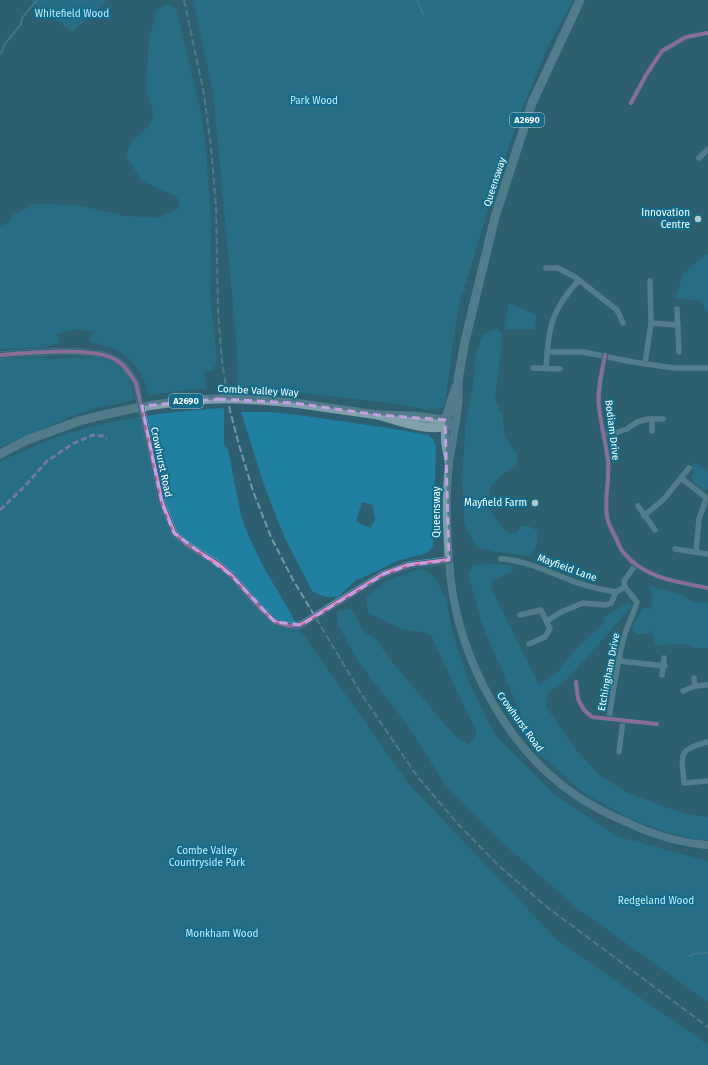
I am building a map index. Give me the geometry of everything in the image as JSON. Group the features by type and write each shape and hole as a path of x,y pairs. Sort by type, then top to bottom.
{"main road":[{"name":"Queensway","path":"449,464 445,442 445,424 451,399 458,380 477,290 495,217 532,103 580,0"},
{"name":"Queensway","path":"449,560 449,464 458,401 458,380"},
{"name":"Combe Valley Way","path":"0,454 27,440 79,421 123,410 194,400 242,399 294,403 378,415 413,416 455,425"},
{"name":"Crowhurst Road","path":"449,560 452,588 458,618 466,645 475,667 487,693 502,718 530,754 559,782 574,794 616,818 664,837 693,844 708,845"}],"street":[{"path":"631,103 646,75 662,51 686,37 708,33"},
{"path":"699,158 708,149"},
{"path":"546,268 558,268 579,280 616,310 623,323"},
{"path":"546,368 550,325 559,304 579,280"},
{"path":"645,364 651,323 650,281"},
{"path":"677,310 679,348 685,346"},
{"path":"651,323 678,325"},
{"name":"Crowhurst Road","path":"0,355 56,352 98,353 116,360 124,367 136,383 162,503 174,533 186,544 219,565 232,576 259,607 275,622 289,626 301,625 384,574 410,565 449,560"},
{"path":"547,352 584,352 674,368 708,368"},
{"name":"Bodiam Drive","path":"605,355 600,381 599,405 609,471 606,503 610,528 623,552 636,564 664,579 708,588"},
{"path":"533,368 560,369"},
{"path":"604,434 618,432 637,422 652,419 663,419"},
{"path":"652,419 652,431"},
{"path":"644,516 664,499 689,468"},
{"path":"681,478 707,499 699,519 696,552"},
{"path":"638,506 655,530"},
{"path":"675,549 708,554"},
{"name":"Mayfield Lane","path":"501,559 515,560 541,567 584,585 616,592"},
{"path":"547,621 561,612 583,603 606,605 611,603 616,592 625,587 624,581 636,564"},
{"name":"Etchingham Drive","path":"609,719 613,688 627,625 635,611 637,602 625,587"},
{"path":"520,615 541,610 550,629 545,637 529,644"},
{"path":"662,675 664,658"},
{"path":"619,661 664,666"},
{"path":"694,678 695,686"},
{"name":"Etchingham Drive","path":"576,682 578,699 584,710 592,717 657,724"},
{"path":"683,691 695,686 708,685"},
{"path":"619,752 623,720"},
{"path":"707,781 684,784 682,758 684,751 693,746 708,742"}],"highlighted area":[{"path":"218,399 294,403 378,415 445,420 449,560 409,565 384,574 301,625 275,622 232,576 174,533 162,503 142,406"}],"green space":[{"name":"Whitefield Wood","path":"32,0 107,0 72,32 32,2"},
{"name":"Park Wood","path":"193,0 573,0 547,48 523,107 496,182 460,300 445,403 442,408 427,410 399,404 250,387 238,388 236,337 213,92"},
{"path":"167,4 176,9 201,113 206,150 211,223 210,293 217,361 213,371 204,370 206,389 148,395 141,374 126,356 113,348 91,342 91,335 97,332 78,329 55,334 59,337 59,342 46,347 0,349 0,226 9,222 13,215 35,204 77,205 124,216 158,218 178,209 180,201 174,195 142,181 126,156 132,141 149,126 154,115 146,89 149,37 157,10"},
{"path":"708,254 708,313 701,301 675,297 684,273"},
{"path":"509,303 537,315 534,329 505,329"},
{"path":"496,329 502,333 495,400 502,415 505,437 517,455 517,464 504,473 490,487 489,508 499,524 508,533 516,533 522,526 528,526 538,531 536,548 531,556 495,552 476,547 464,524 462,477 466,420 473,388 475,357 483,335"},
{"path":"40,357 54,359 97,357 113,363 125,373 131,385 134,400 96,408 77,414 0,447 0,359"},
{"name":"Combe Valley Countryside Park","path":"224,408 224,446 228,450 241,516 263,566 302,633 408,783 557,940 708,1045 708,1065 0,1065 0,462 39,444 107,423 153,415"},
{"path":"241,412 268,412 299,415 428,435 433,439 436,446 433,546 427,553 397,561 356,580 338,597 325,597 312,591 284,536 264,485","holes":["362,502 373,505 375,520 370,528 356,522"]},
{"path":"694,462 708,472 708,487 705,491 694,483 692,476 694,470 691,468"},
{"path":"500,564 513,566 513,571 493,580 491,588 539,685 558,672 575,650 605,622 604,617 628,603 632,606 568,678 547,694 546,707 576,750 599,775 630,794 685,814 708,817 708,840 693,839 666,832 631,819 584,793 537,752 483,626 468,575 473,565"},
{"name":"Redgeland Wood","path":"422,568 434,576 447,601 452,633 469,682 494,734 556,796 619,837 708,861 708,1002 577,908 501,841 444,783 408,726 358,661 338,625 337,612 351,608 363,631 378,641 386,655 453,734 468,745 476,736 476,731 431,635 423,632 402,629 368,613 366,596 387,581"},
{"path":"650,586 685,596 692,602 708,603 708,648 696,648 687,644 656,645 650,629 648,634 635,634 635,632 632,631 634,624 643,608 645,607 650,610 653,599"}],"waterway":[{"path":"0,54 4,45 21,24 22,18 37,0"},
{"path":"417,0 423,14"},
{"path":"690,956 692,954 708,953"}],"railway":[{"path":"184,0 204,94 211,147 216,206 218,312 222,362 230,411 239,445 253,491 271,537 292,578 362,695 417,776 457,823 499,866 547,907 708,1027"}],"marked path":[{"path":"0,510 24,487 46,462 72,444 93,435 103,436 107,439"}],"cycle path":[{"path":"631,103 646,75 662,51 686,37 708,33"},
{"path":"0,355 43,352 92,353 116,360 128,370 136,383 162,503 174,533 186,544 219,565 232,576 259,607 275,622 289,626 301,625 384,574 409,565 449,560"},
{"path":"605,355 600,381 599,401 608,461 606,509 610,527 623,552 640,568 662,578 708,588"},
{"path":"576,682 578,699 584,710 592,717 657,724"}],"place":[{"name":"Innovation Centre","path":"698,219"},
{"name":"Mayfield Farm","path":"535,503"}],"park label":[{"name":"Monkham Wood","path":"222,934"}]}
